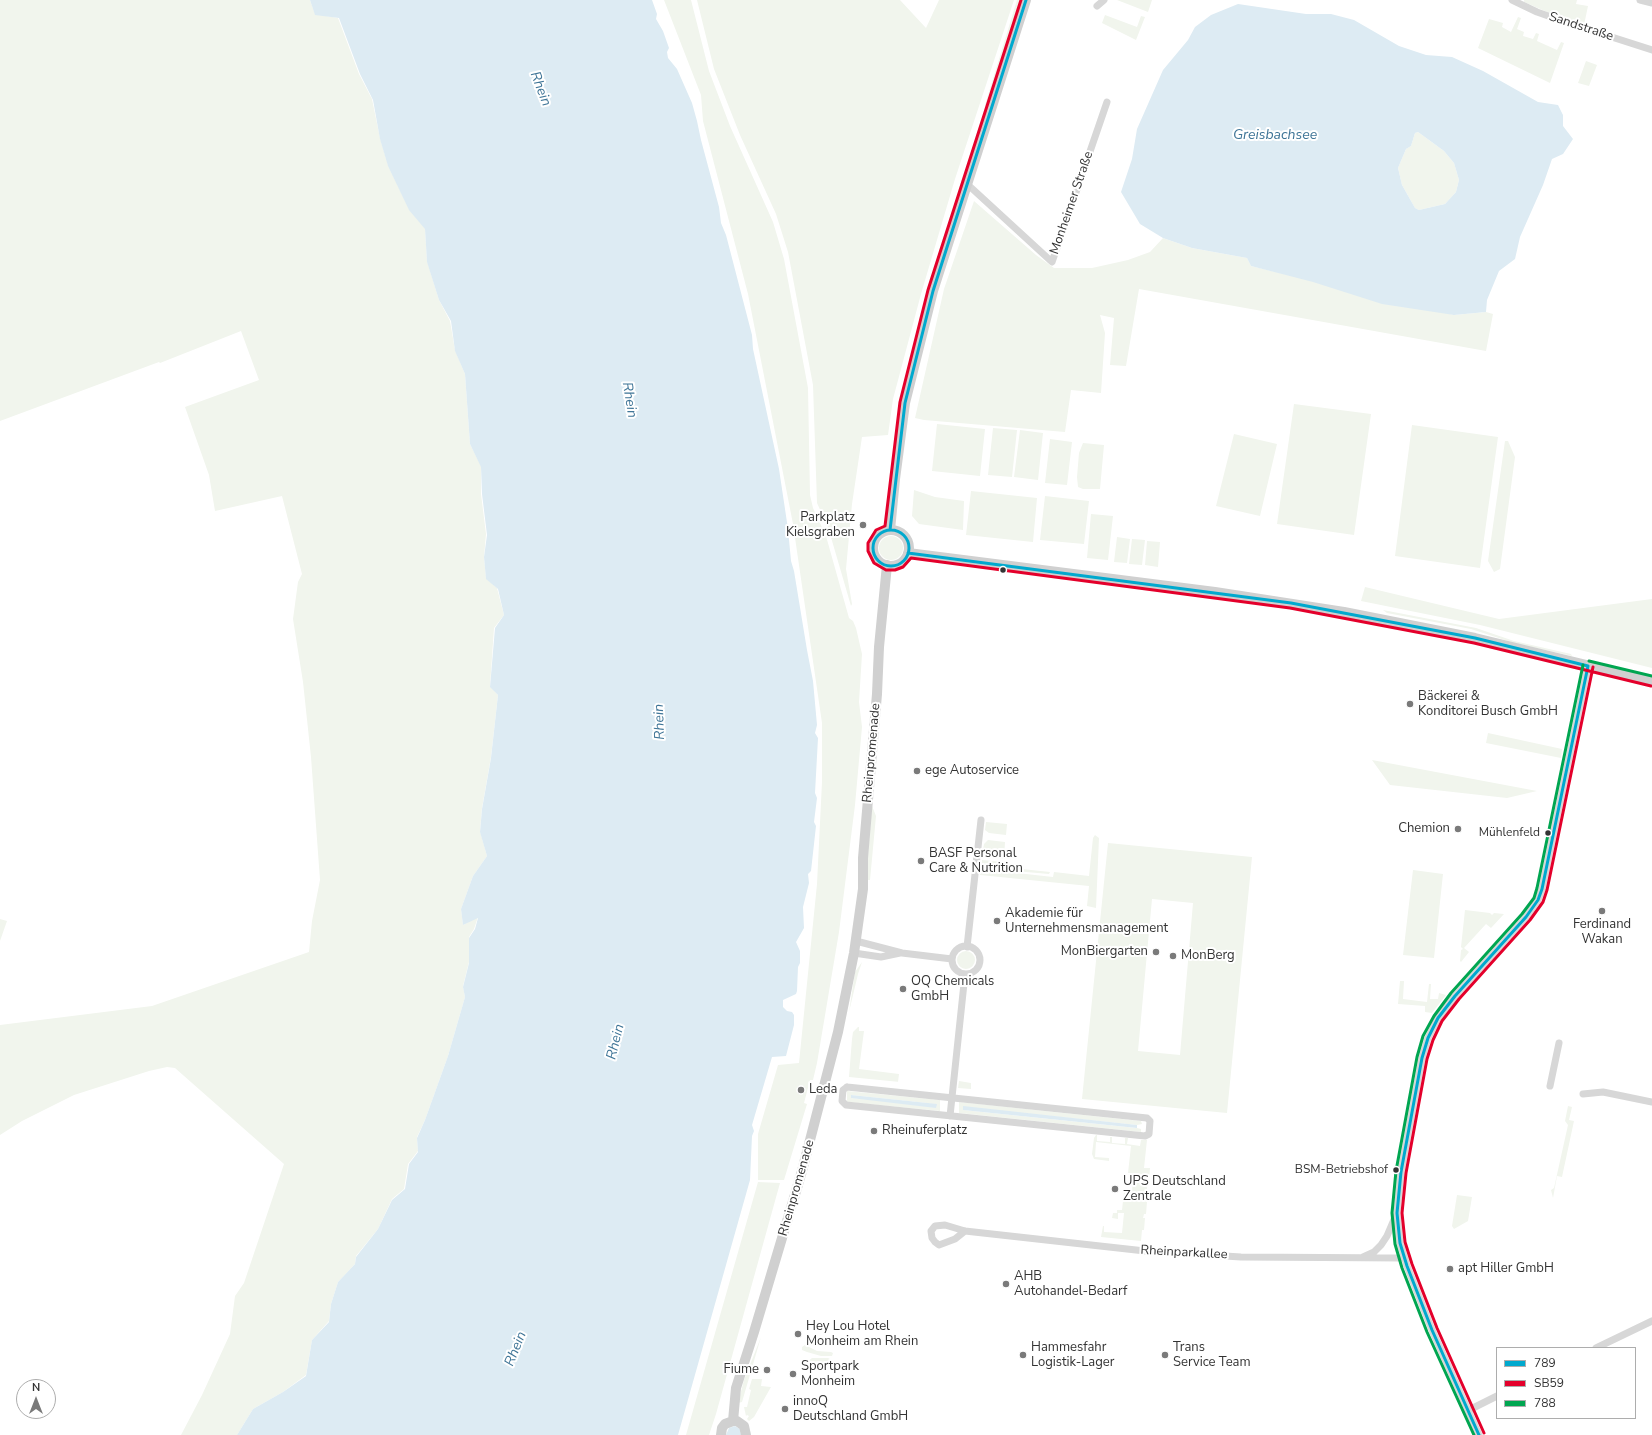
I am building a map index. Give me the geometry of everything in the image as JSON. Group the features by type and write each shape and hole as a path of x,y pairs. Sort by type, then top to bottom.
{"street":[{"path":"890,530 895,472 905,403 933,291 966,183 1026,0"},
{"path":"1097,6 1104,0"},
{"name":"Sandstraße","path":"1512,0 1537,12 1652,50"},
{"path":"1640,0 1652,3"},
{"name":"Monheimer Straße","path":"966,183 1052,262 1107,102"},
{"path":"890,530 902,534 908,546 908,553 905,559 900,563 887,565 878,560 875,555 873,544 879,534 890,530"},
{"path":"908,553 1291,603 1475,638 1652,681"},
{"name":"Rheinpromenade","path":"733,1421 736,1388 802,1171 838,1032 854,953 863,889 863,858 877,694 879,647 887,565"},
{"path":"1480,1435 1432,1330 1404,1258 1400,1243 1397,1213 1401,1172 1422,1058 1428,1038 1438,1018 1529,914 1538,900 1544,879 1588,666"},
{"path":"967,947 981,820"},
{"path":"856,941 902,953 952,959"},
{"path":"967,947 977,952 980,961 979,965 973,972 965,974 954,967 952,959 959,948 967,947"},
{"path":"854,953 881,957 902,953"},
{"path":"950,1116 965,974"},
{"path":"1550,1086 1559,1043"},
{"path":"847,1087 1147,1118 1150,1121 1148,1134 1145,1136 950,1116 846,1105 842,1101 843,1090 847,1087"},
{"path":"1583,1094 1603,1092 1652,1102"},
{"path":"1362,1258 1374,1252 1381,1245 1392,1226 1397,1213"},
{"name":"Rheinparkallee","path":"965,1231 1144,1251 1241,1257 1404,1258"},
{"path":"1598,1347 1652,1321"},
{"path":"1469,1410 1496,1396"},
{"path":"721,1435 722,1428 725,1424 733,1421 737,1421 744,1426 746,1435"}],"shaded area":[{"path":"0,0 310,0 315,14 338,18 359,74 372,99 380,138 388,165 409,209 425,228 427,261 439,300 450,321 455,350 465,374 470,444 481,466 481,494 486,534 484,557 486,578 497,588 504,615 494,628 490,686 498,695 480,831 487,856 473,876 461,909 463,925 478,917 474,929 469,937 469,962 463,986 465,997 448,1056 425,1120 417,1137 418,1151 408,1164 404,1189 392,1199 378,1229 356,1256 355,1264 338,1282 331,1304 329,1321 312,1340 306,1375 283,1392 253,1409 237,1435 181,1435 202,1395 230,1334 235,1296 244,1283 284,1164 175,1068 167,1067 149,1071 74,1095 22,1121 0,1135 0,1025 152,1006 309,952 312,921 320,880 311,757 303,682 293,619 298,582 302,574 282,496 215,511 209,475 185,407 259,380 241,331 160,363 159,362 0,421"},
{"path":"664,0 691,0 709,71 730,126 773,222 784,259 808,388 810,495 813,508 826,536 849,618 853,621 856,628 862,654 859,702 862,727 855,805 839,932 817,1063 813,1080 810,1080 804,1103 807,1104 784,1180 758,1180 758,1134 778,1065 799,1063 817,884 822,782 822,723 793,524 748,294 703,121 701,95"},
{"path":"697,0 900,0 926,28 939,0 1014,0 955,179 921,294 893,399 888,435 862,437 852,504 846,569 852,604 851,606 828,527 817,503 813,385 788,252 776,214 740,135 714,69"},
{"path":"1017,0 1020,0 986,106 985,105"},
{"path":"1117,0 1152,0 1148,12"},
{"path":"1524,0 1577,0 1576,4 1588,6 1584,25 1554,15 1524,2"},
{"path":"1105,15 1137,27 1141,16 1145,17 1136,40 1102,23"},
{"path":"1518,17 1521,18 1517,29 1524,32 1523,36 1533,39 1536,33 1539,34 1537,41 1557,50 1561,42 1564,43 1550,83 1478,48 1489,19 1503,23 1502,27 1511,32"},
{"path":"1586,61 1597,65 1589,86 1578,83"},
{"path":"1418,132 1444,151 1454,163 1459,180 1456,192 1445,204 1419,210 1415,208 1402,185 1398,168 1406,149 1411,146 1415,133"},
{"path":"974,201 1036,255 1054,268 1092,268 1128,260 1150,252 1163,238 1192,248 1247,258 1251,266 1454,315 1486,312 1493,314 1486,351 1139,289 1126,366 1110,365 1114,318 1100,315 1105,333 1101,393 1071,390 1065,432 915,418 944,289"},
{"path":"1294,404 1371,414 1354,535 1277,524"},
{"path":"937,424 985,429 980,476 932,471"},
{"path":"1412,425 1498,437 1480,568 1395,556"},
{"path":"993,428 1017,430 1012,477 988,475"},
{"path":"1020,430 1043,433 1038,480 1014,477"},
{"path":"1234,434 1277,444 1260,516 1216,506"},
{"path":"1050,439 1072,442 1067,485 1045,483"},
{"path":"1505,441 1508,441 1515,457 1500,569 1494,572 1488,561"},
{"path":"1083,443 1104,445 1100,489 1083,489 1078,487 1077,477 1079,453"},
{"path":"914,490 935,497 964,501 963,530 919,524 912,516"},
{"path":"971,491 1037,498 1033,542 966,535"},
{"path":"1045,496 1089,501 1084,544 1040,540"},
{"path":"1091,514 1113,516 1108,560 1087,558"},
{"path":"891,536 900,539 903,548 900,557 891,560 882,557 879,548 882,539"},
{"path":"1117,537 1130,539 1127,563 1114,562"},
{"path":"1132,539 1145,540 1142,565 1129,564"},
{"path":"1147,541 1160,542 1158,567 1145,565"},
{"path":"1365,587 1499,619 1652,599 1652,668 1480,625 1361,601"},
{"path":"1383,610 1476,628 1514,641 1571,654 1572,656 1514,643 1471,629 1387,613"},
{"path":"1488,733 1562,749 1561,758 1486,743"},
{"path":"1372,760 1537,791 1507,798 1390,785"},
{"path":"872,806 876,816 870,880 868,880 868,854"},
{"path":"986,822 1007,824 1006,835 989,833 985,830"},
{"path":"1095,835 1099,838 1096,908 1087,906 1089,886 980,875 981,869 1053,877 1054,872 1089,876 1093,838"},
{"path":"988,840 1005,842 1004,859 982,856 984,844"},
{"path":"1108,843 1252,857 1227,1113 1082,1099","holes":["1152,899 1193,903 1180,1055 1138,1051"]},
{"path":"982,860 1003,862 1003,867 1050,872 1049,874 981,868"},
{"path":"1413,870 1443,874 1434,958 1403,955"},
{"path":"1465,910 1490,913 1492,915 1494,913 1504,914 1491,928 1486,924 1464,948 1469,952 1461,962 1461,950 1463,949 1461,947"},
{"path":"0,919 7,921 0,941"},
{"path":"966,951 972,954 975,960 972,966 966,969 960,966 957,960 960,954"},
{"path":"862,962 858,974 849,1012 855,972"},
{"path":"1400,981 1404,981 1403,999 1427,1002 1429,984 1431,984 1430,999 1438,999 1439,993 1446,995 1432,1013 1425,1012 1425,1006 1398,1004"},
{"path":"858,1027 859,1031 864,1031 859,1069 899,1074 898,1082 849,1077 853,1032"},
{"path":"959,1081 971,1083 971,1089 958,1088"},
{"path":"847,1091 940,1100 940,1111 847,1102","holes":["851,1095 936,1104 851,1098"]},
{"path":"959,1102 1141,1121 1142,1124 1137,1125 964,1107 963,1110 1137,1128 1141,1129 1141,1132 959,1113"},
{"path":"1568,1106 1572,1107 1569,1120 1574,1121 1562,1177 1557,1176 1553,1198 1551,1190 1554,1188 1568,1125 1565,1121"},
{"path":"1096,1135 1097,1141 1110,1142 1110,1137 1112,1137 1112,1143 1125,1144 1125,1138 1128,1138 1127,1144 1140,1146 1141,1140 1147,1140 1144,1168 1150,1168 1149,1180 1147,1181 1147,1197 1145,1197 1145,1201 1147,1202 1146,1214 1144,1214 1143,1218 1145,1218 1144,1230 1142,1230 1141,1241 1101,1237 1103,1226 1104,1232 1122,1233 1124,1213 1118,1213 1118,1219 1112,1218 1113,1213 1117,1213 1117,1210 1122,1210 1124,1192 1132,1193 1133,1175 1128,1173 1131,1146 1096,1142 1095,1157 1109,1158 1109,1161 1094,1159 1092,1154 1094,1138"},
{"path":"758,1182 780,1183 716,1414 709,1435 686,1435"},
{"path":"1457,1195 1472,1197 1468,1221 1454,1229 1452,1226"},
{"path":"761,1337 742,1402 738,1403 744,1380"},
{"path":"805,1345 817,1351 831,1352 833,1353 832,1356 821,1356 802,1350 802,1347"},
{"path":"812,1358 828,1358 832,1360 833,1364 831,1365 818,1361 807,1362"},
{"path":"752,1379 762,1379 761,1386 771,1387 754,1417 749,1421 747,1419 749,1416 746,1416 744,1407 747,1407"}],"water":[{"name":"Rhein","path":"310,0 652,0 657,14 656,19 663,31 669,48 667,52 668,58 677,69 692,103 719,207 721,223 726,235 752,335 753,349 779,469 791,561 813,681 817,725 815,733 818,738 815,793 817,798 814,822 816,826 811,871 808,874 809,883 803,907 804,928 796,942 800,951 797,991 796,994 783,1000 783,1007 787,1011 792,1012 794,1015 794,1025 786,1056 772,1057 752,1125 754,1131 752,1136 750,1180 678,1435 237,1435 253,1409 283,1392 306,1376 312,1340 329,1322 331,1304 338,1282 355,1264 356,1257 378,1229 392,1200 405,1189 409,1164 418,1152 417,1138 448,1056 465,997 463,987 469,963 469,938 475,929 478,918 463,925 461,909 473,876 487,856 480,832 482,809 491,758 498,695 490,687 495,628 504,615 498,589 486,579 484,557 487,535 482,494 481,467 470,444 465,374 455,351 451,321 439,300 427,262 425,229 409,210 388,166 380,139 373,100 360,74 339,18 315,15"},
{"name":"Greisbachsee","path":"1238,4 1306,14 1331,14 1354,20 1399,46 1426,55 1452,57 1483,71 1538,102 1558,105 1563,115 1563,126 1573,139 1563,154 1552,159 1543,185 1520,237 1515,259 1499,271 1487,300 1486,312 1454,315 1382,304 1313,282 1251,266 1247,258 1192,248 1163,238 1140,224 1121,192 1132,159 1137,129 1163,70 1188,40 1195,27 1211,15","holes":["1418,132 1444,151 1454,163 1459,180 1456,192 1445,204 1419,210 1415,208 1402,185 1398,168 1406,149 1411,146 1415,133"]},
{"path":"851,1095 937,1104 936,1108 851,1098"},
{"path":"963,1106 1137,1125 1137,1128 963,1110"},
{"path":"735,1426 740,1429 741,1435 726,1435 729,1428"}],"transit line":[{"name":"SB59","path":"1021,0 928,290 900,402 885,526 876,530 868,543 868,551 874,563 886,570 895,570 903,567 911,558 1290,608 1474,643 1651,686"},
{"name":"789","path":"890,530 905,403 933,291 1026,0"},
{"name":"789","path":"891,530 901,533 906,538 909,548 906,558 901,563 891,566 881,563 876,558 873,548 876,538 881,533 891,530"},
{"name":"789","path":"908,553 1291,603 1475,638 1588,666"},
{"name":"788","path":"1589,661 1652,676"},
{"name":"788","path":"1474,1435 1427,1332 1402,1268 1395,1244 1392,1213 1396,1171 1417,1057 1423,1036 1434,1016 1451,993 1522,914 1534,898 1583,665"},
{"name":"789","path":"1479,1435 1432,1330 1407,1266 1400,1243 1397,1213 1401,1172 1422,1058 1428,1038 1438,1018 1455,996 1526,917 1538,900 1542,889 1588,666"},
{"name":"SB59","path":"1484,1433 1437,1328 1405,1242 1402,1213 1406,1173 1427,1059 1433,1040 1442,1021 1459,999 1530,920 1543,902 1547,890 1593,667"}],"place":[{"name":"Parkplatz Kielsgraben","path":"863,525"},
{"name":"Bäckerei & Konditorei Busch GmbH","path":"1410,704"},
{"name":"ege Autoservice","path":"917,771"},
{"name":"Chemion","path":"1458,829"},
{"name":"Mühlenfeld","path":"1548,833"},
{"name":"BASF Personal Care & Nutrition","path":"921,861"},
{"name":"Ferdinand Wakan","path":"1602,911"},
{"name":"Akademie für Unternehmensmanagement","path":"997,921"},
{"name":"MonBiergarten","path":"1156,952"},
{"name":"MonBerg","path":"1173,956"},
{"name":"OQ Chemicals GmbH","path":"903,989"},
{"name":"Leda","path":"801,1090"},
{"name":"Rheinuferplatz","path":"874,1131"},
{"name":"BSM-Betriebshof","path":"1396,1170"},
{"name":"UPS Deutschland Zentrale","path":"1115,1189"},
{"name":"apt Hiller GmbH","path":"1450,1269"},
{"name":"AHB Autohandel-Bedarf","path":"1006,1284"},
{"name":"Hey Lou Hotel Monheim am Rhein","path":"798,1334"},
{"name":"Hammesfahr Logistik-Lager","path":"1023,1355"},
{"name":"Trans Service Team","path":"1165,1355"},
{"name":"Fiume","path":"767,1370"},
{"name":"Sportpark Monheim","path":"793,1374"},
{"name":"innoQ Deutschland GmbH","path":"785,1409"}]}
